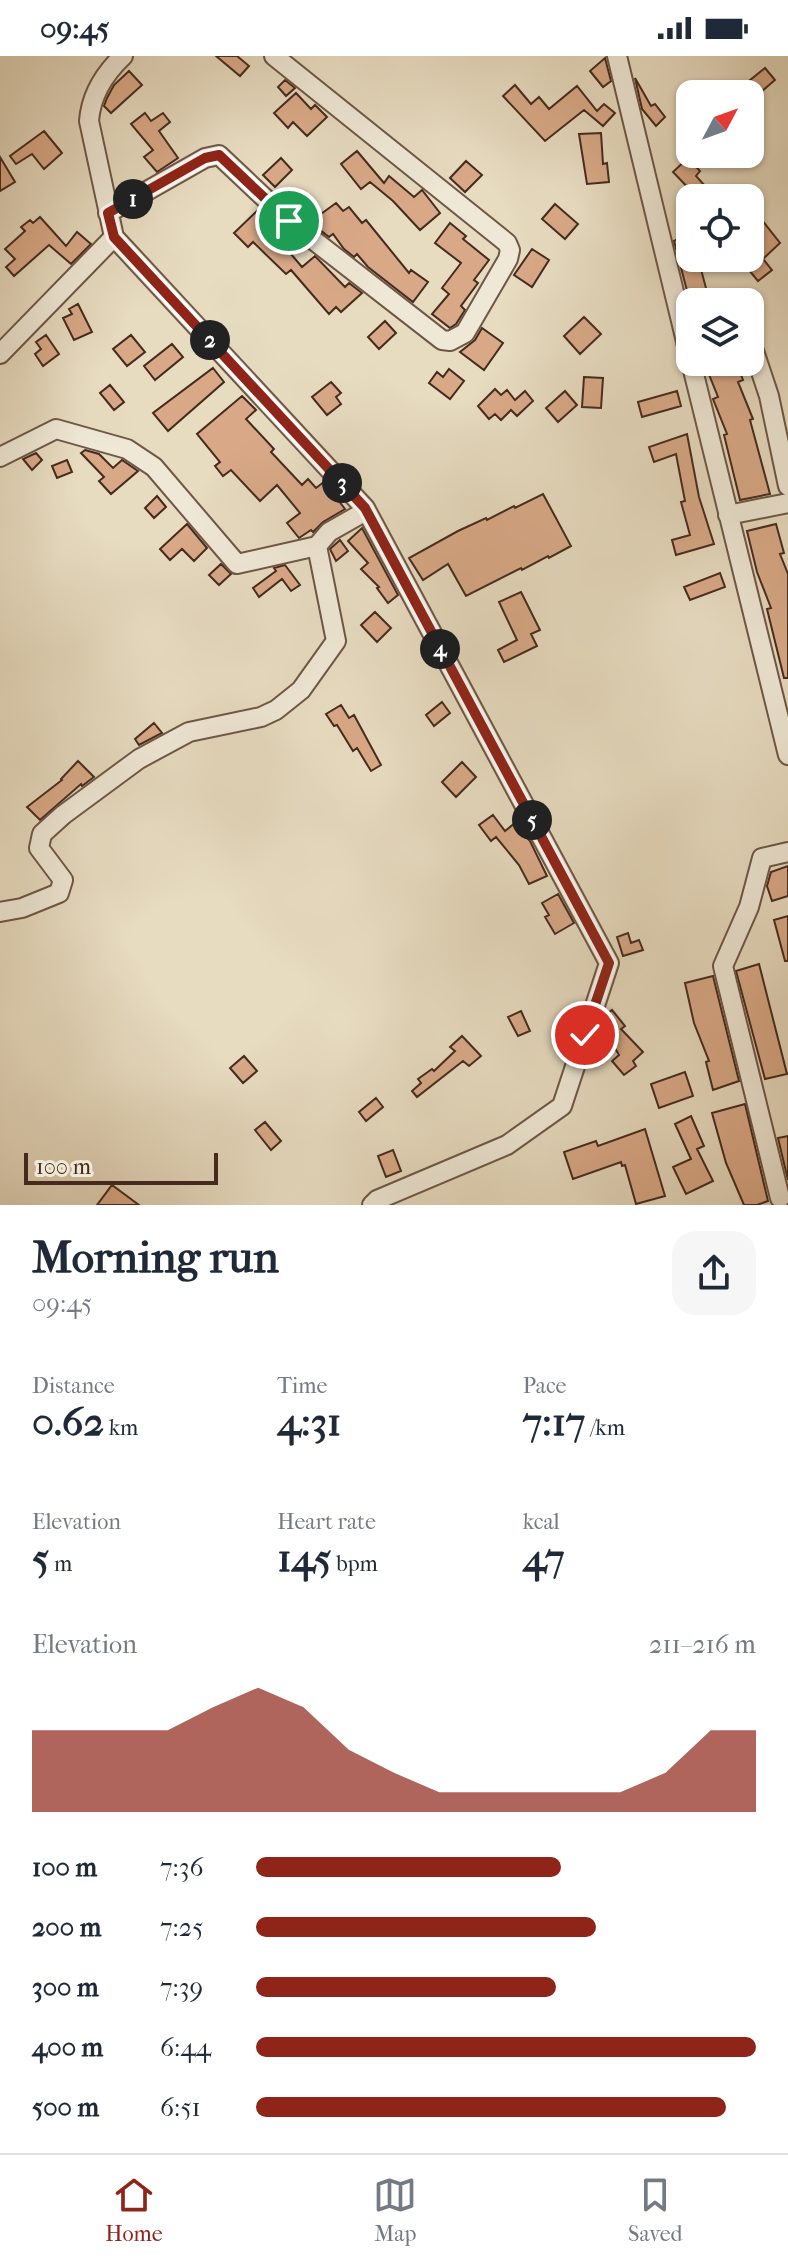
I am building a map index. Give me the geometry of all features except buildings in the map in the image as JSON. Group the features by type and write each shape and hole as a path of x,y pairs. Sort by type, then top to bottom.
{"street":[{"path":"123,56 108,71 90,104 89,121 114,237 366,511 609,963 562,1106 507,1145 377,1200 372,1205"},
{"path":"108,213 205,158 219,155 289,221 442,340 459,339 508,259 510,250 507,243 274,56"},
{"path":"617,56 676,302"},
{"path":"0,354 114,237"},
{"path":"694,376 788,755"},
{"path":"762,376 788,486"},
{"path":"0,457 56,429 127,449 154,467 237,564 317,546 329,532 366,511"},
{"path":"728,515 788,503"},
{"path":"0,912 22,908 59,893 63,880 39,848 42,834 63,815 139,759 189,732 261,717 276,710 301,690 336,641 317,546"},
{"path":"780,1198 723,966 749,907 762,858 788,852"}],"route":[{"path":"289,221 226,158 219,155 205,158 108,213 114,237 365,508 609,963 585,1035"}]}
